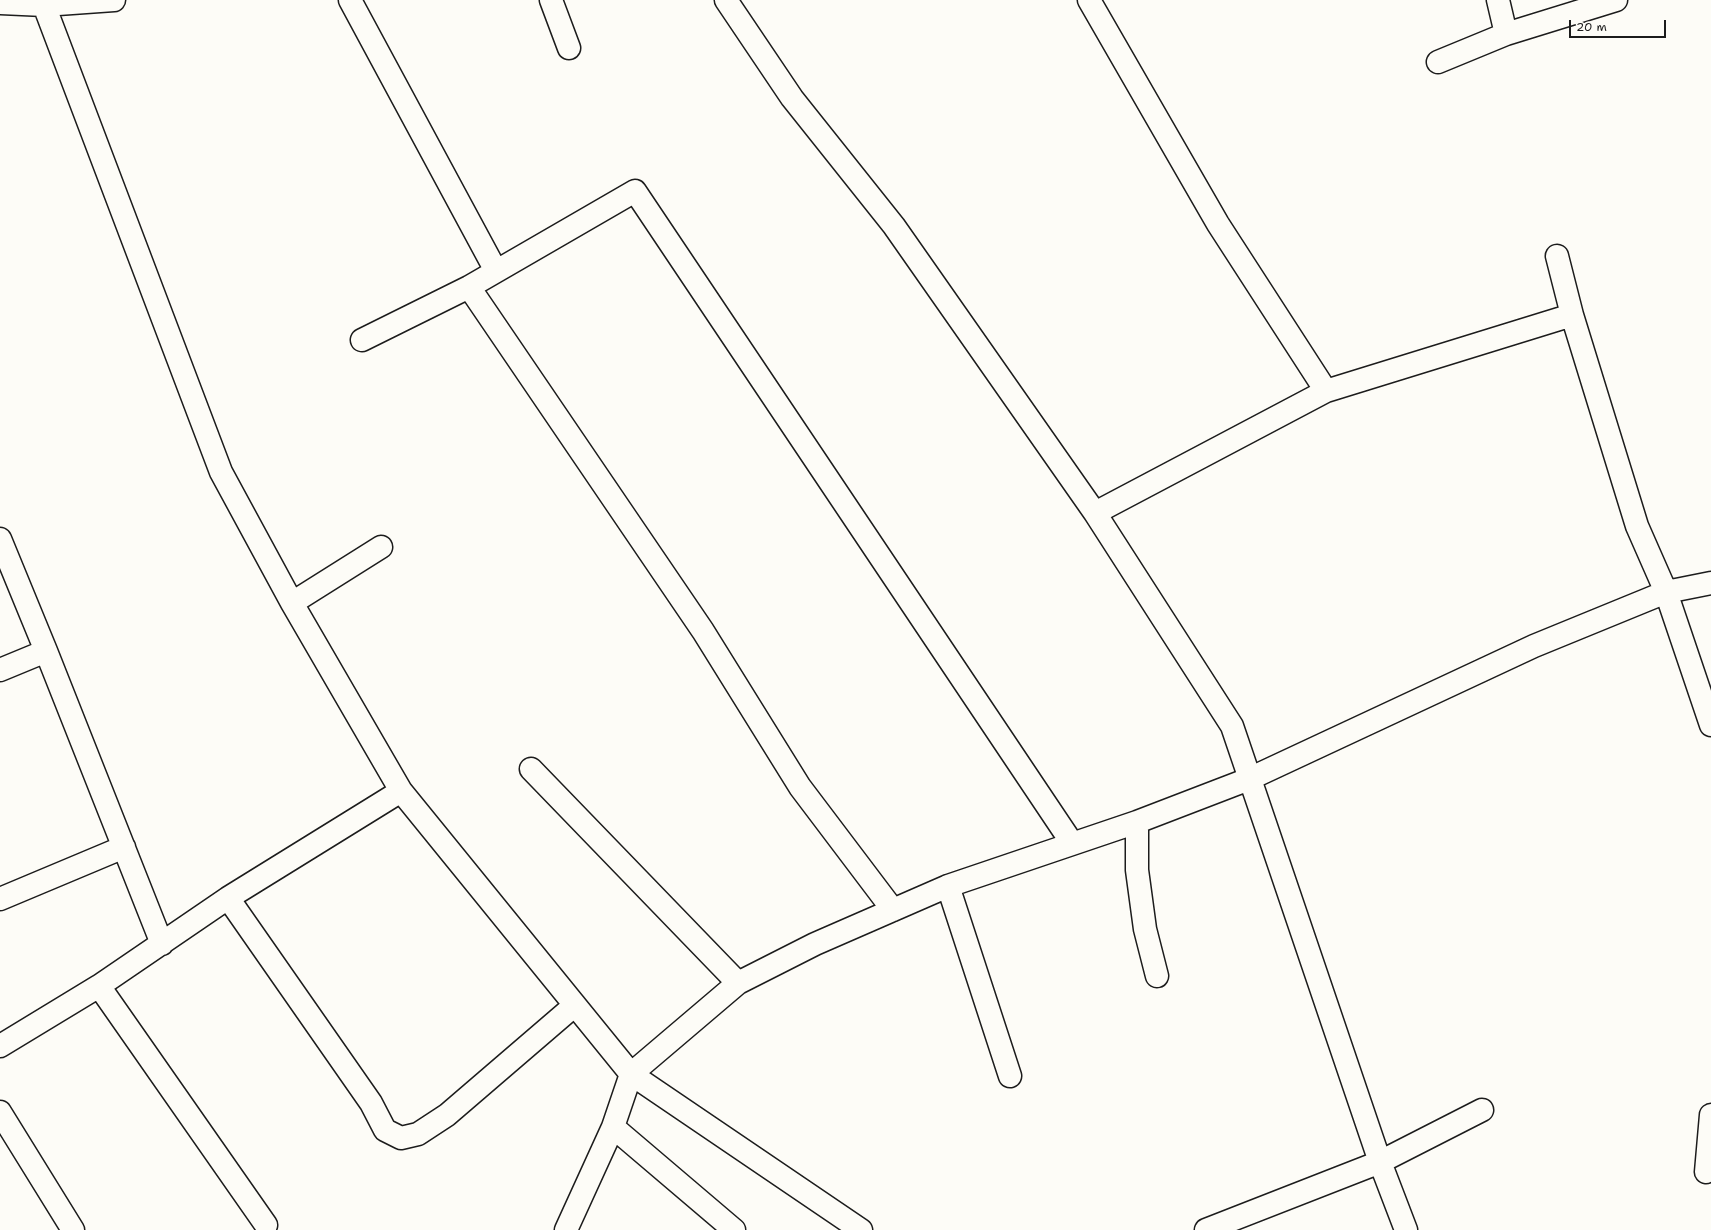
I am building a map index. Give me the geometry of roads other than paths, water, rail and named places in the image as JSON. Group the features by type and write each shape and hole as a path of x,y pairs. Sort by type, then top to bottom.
{"street":[{"path":"0,3 44,5 114,0"},
{"path":"350,0 496,271"},
{"path":"550,0 569,48"},
{"path":"726,0 792,98 894,226 1095,513 1232,726 1380,1162 1406,1230"},
{"path":"1089,0 1218,224 1326,391"},
{"path":"1498,0 1506,34"},
{"path":"1438,62 1506,34 1616,0"},
{"path":"44,5 221,472 292,603 401,791 631,1074 860,1230"},
{"path":"362,340 469,287 635,191 1072,843"},
{"path":"1557,256 1572,314 1637,526 1666,592 1711,725"},
{"path":"469,287 703,631 800,787 893,910"},
{"path":"1095,513 1326,391 1572,314"},
{"path":"0,539 162,944"},
{"path":"292,603 381,547"},
{"path":"566,1230 613,1127 631,1074 738,983 816,944 948,886 1137,822 1249,779 1534,646 1666,592 1711,583"},
{"path":"0,670 46,651"},
{"path":"531,769 738,983"},
{"path":"0,1046 99,986 228,898 401,791"},
{"path":"1137,822 1137,870 1145,929 1157,976"},
{"path":"0,899 124,847"},
{"path":"948,886 1010,1076"},
{"path":"228,898 371,1103 385,1130 401,1138 418,1134 447,1115 575,1005"},
{"path":"99,986 266,1225"},
{"path":"1206,1230 1380,1162 1482,1110"},
{"path":"0,1112 73,1230"},
{"path":"1706,1172 1711,1115"},
{"path":"613,1127 734,1230"}]}
